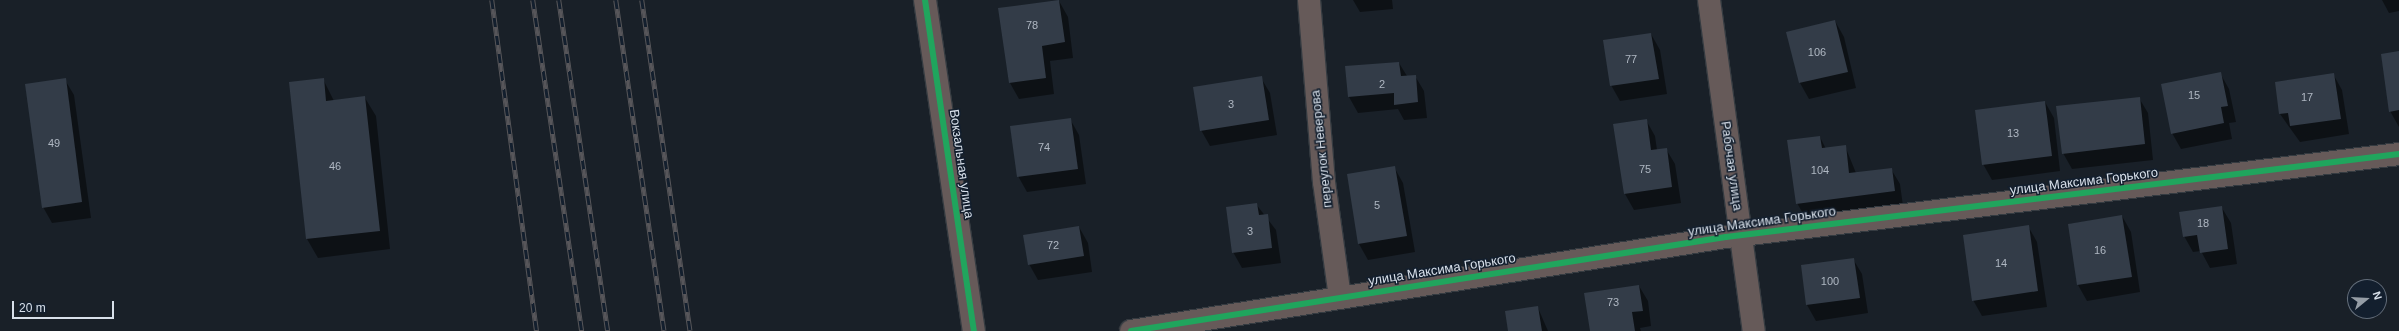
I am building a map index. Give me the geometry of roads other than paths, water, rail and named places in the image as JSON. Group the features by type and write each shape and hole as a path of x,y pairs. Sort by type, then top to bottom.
{"street":[{"name":"Вокзальная улица","path":"925,0 974,331"},
{"name":"переулок Неверова","path":"1309,0 1324,182 1340,298"},
{"name":"Рабочая улица","path":"1708,0 1754,331"},
{"name":"улица Максима Горького","path":"1131,331 1740,235 2399,154"}],"railway":[{"path":"492,0 537,331"},
{"path":"533,0 582,331"},
{"path":"559,0 608,331"},
{"path":"616,0 664,331"},
{"path":"642,0 690,331"}]}
